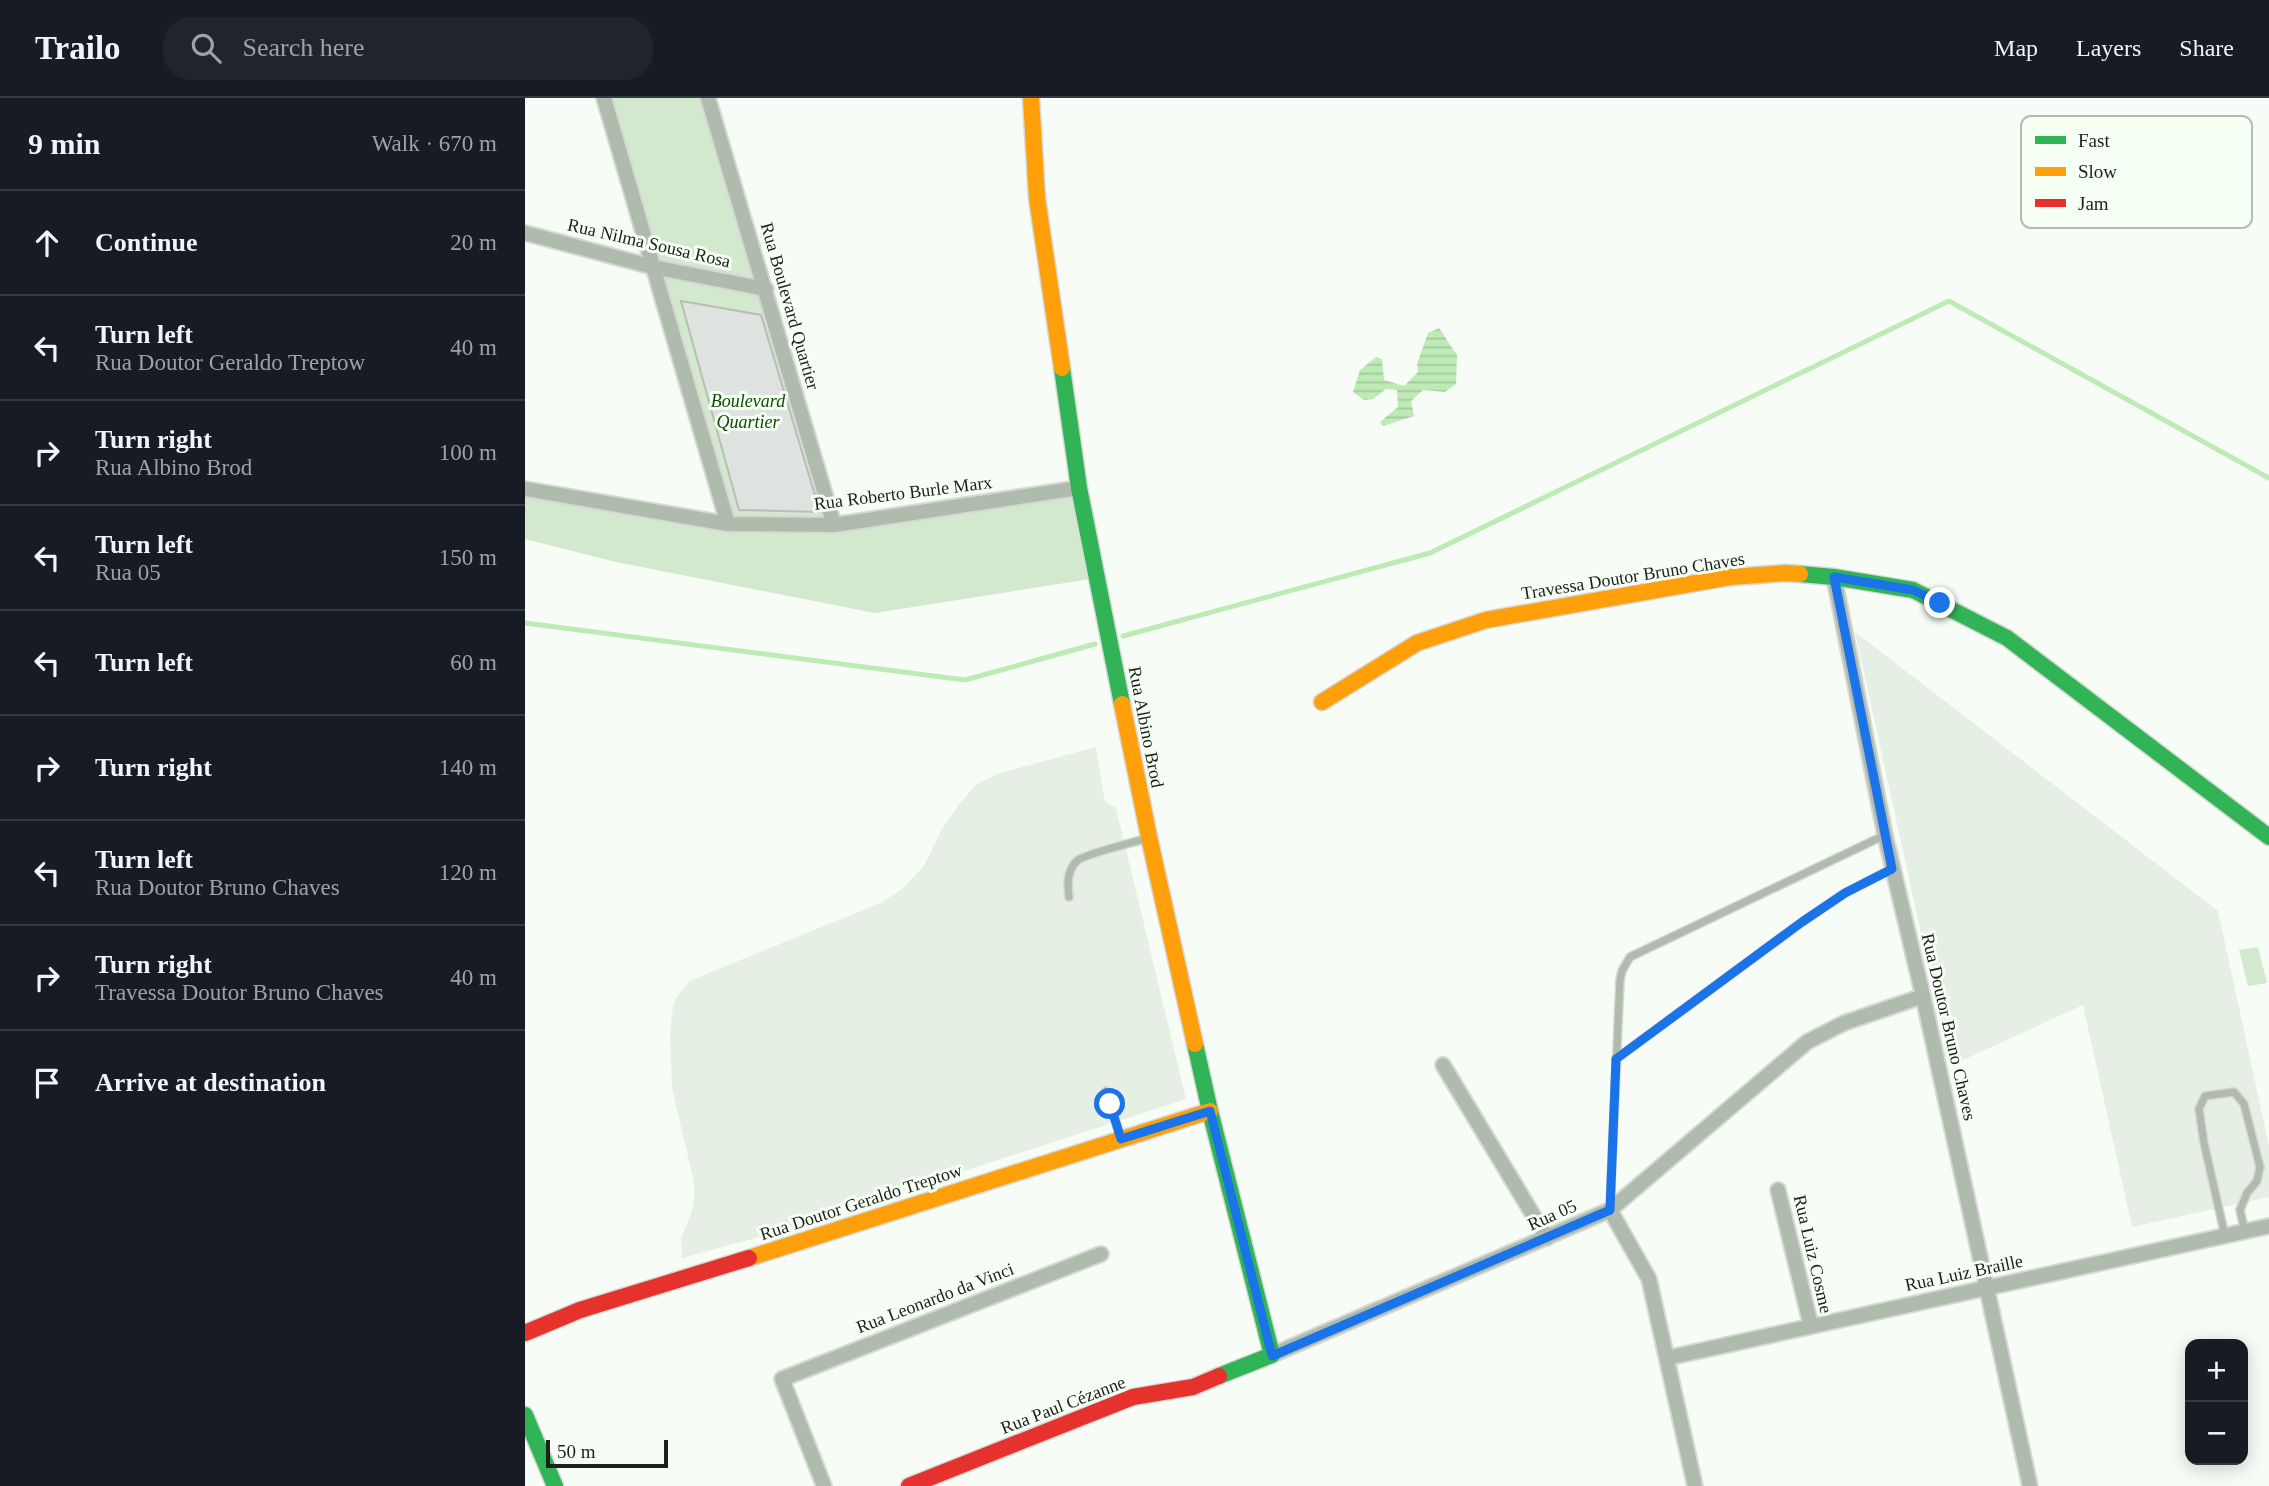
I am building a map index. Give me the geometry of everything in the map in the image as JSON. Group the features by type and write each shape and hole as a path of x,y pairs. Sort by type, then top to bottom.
{"street":[{"path":"604,98 728,524"},
{"name":"Rua Boulevard Quartier","path":"708,98 834,526"},
{"name":"Rua Albino Brod","path":"1031,98 1037,198 1079,488 1149,837 1210,1111 1272,1356"},
{"name":"Rua Nilma Sousa Rosa","path":"525,233 653,267 766,289"},
{"name":"Rua Roberto Burle Marx","path":"525,489 728,524 834,526 1079,488"},
{"name":"Travessa Doutor Bruno Chaves","path":"1322,702 1417,643 1486,620 1730,576 1786,573 1834,577 1913,590 2007,638 2269,837"},
{"name":"Rua Doutor Bruno Chaves","path":"1834,577 1892,869 1923,996 2030,1486"},
{"name":"Rua 05","path":"1272,1356 1610,1210 1807,1042 1845,1023 1923,996"},
{"path":"1443,1065 1547,1238"},
{"name":"Rua Doutor Geraldo Treptow","path":"525,1333 580,1310 1210,1111"},
{"name":"Rua Luiz Cosme","path":"1779,1191 1811,1326"},
{"path":"1610,1210 1649,1279 1695,1486"},
{"name":"Rua Luiz Braille","path":"1667,1358 2269,1226"},
{"name":"Rua Leonardo da Vinci","path":"824,1486 782,1379 1101,1254"},
{"name":"Rua Paul Cézanne","path":"909,1486 1133,1397 1193,1387 1272,1356"},
{"path":"525,1415 555,1486"}],"lane":[{"path":"1610,1210 1620,980 1630,957 1885,835"},
{"path":"1069,897 1067,884 1070,871 1079,859 1149,837"},
{"path":"1616,1059 1802,922 1845,893 1892,869"},
{"path":"1106,1091 1121,1139"},
{"path":"2225,1237 2199,1109 2205,1096 2234,1092 2244,1104 2260,1167 2257,1181 2247,1193 2240,1210 2245,1232"}],"shaded area":[{"path":"1439,328 1457,355 1456,384 1445,392 1423,390 1411,401 1414,416 1383,426 1380,422 1398,407 1397,390 1386,389 1373,399 1364,400 1353,392 1360,370 1376,357 1382,359 1384,380 1404,386 1418,372 1417,364 1428,333"},
{"path":"1855,632 2218,911 2269,1146 2269,1197 2132,1227 2083,1005 1950,1066"},
{"path":"1096,747 1105,802 1116,808 1186,1099 770,1234 682,1258 681,1239 691,1214 694,1182 672,1088 672,1013 675,1000 681,991 689,982 706,974 881,903 902,889 924,866 941,831 977,784 1000,773"}],"green space":[{"name":"Boulevard Quartier","path":"604,98 708,98 834,525 1079,488 1097,578 875,613 616,562 525,539 525,489 727,524"},
{"path":"2258,947 2267,983 2248,986 2239,950"}],"building":[{"path":"681,301 761,315 820,512 739,510"}],"waterway":[{"path":"1123,636 1430,553 1949,301 2269,478"},
{"path":"525,623 965,680 1095,644"}],"traffic: fast":[{"path":"1062,368 1079,488 1122,704"},
{"path":"1800,574 1913,590 2007,638 2269,837"},
{"path":"1195,1044 1272,1355 1219,1376"},
{"path":"525,1415 555,1486"}],"traffic: slow":[{"path":"1031,98 1037,198 1062,368"},
{"path":"1322,702 1417,643 1486,620 1730,577 1800,574"},
{"path":"1122,704 1195,1044"},
{"path":"749,1258 1210,1111"}],"traffic: jam":[{"path":"525,1333 580,1310 749,1258"},
{"path":"909,1486 1133,1397 1193,1387 1219,1376"}],"route":[{"path":"1110,1104 1121,1139 1210,1111 1272,1356 1610,1210 1616,1059 1802,922 1845,893 1892,869 1834,577 1913,590 1940,603"}]}
